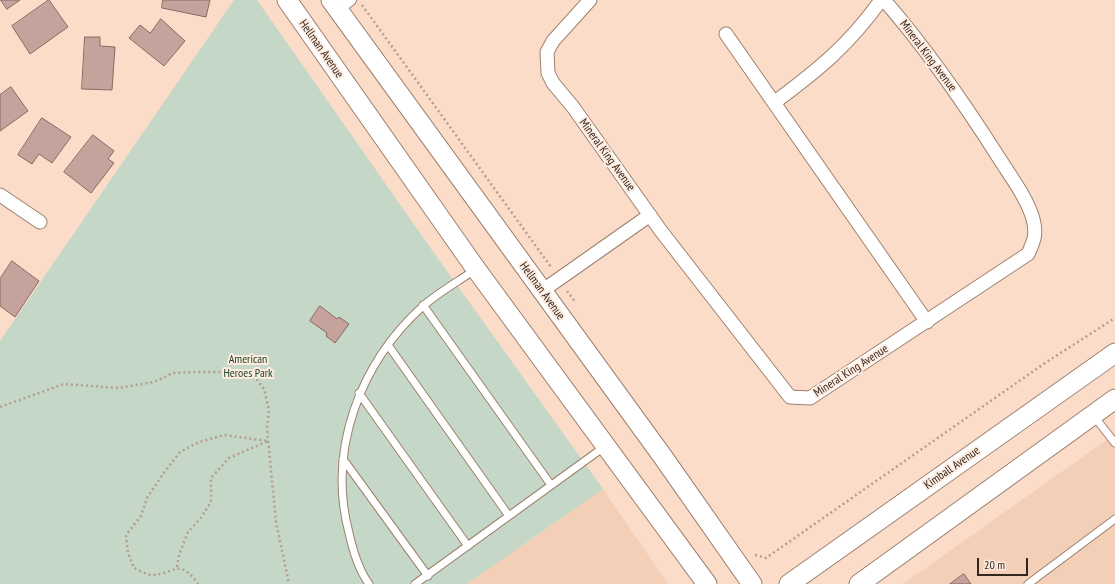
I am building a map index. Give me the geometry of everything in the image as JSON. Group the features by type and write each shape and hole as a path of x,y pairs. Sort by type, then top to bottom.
{"main road":[{"name":"Hellman Avenue","path":"287,0 476,269 707,584"},
{"name":"Hellman Avenue","path":"340,3 542,291 663,457 752,584"},
{"name":"Kimball Avenue","path":"789,584 1115,353"},
{"path":"859,584 1115,399"}],"street":[{"name":"Mineral King Avenue","path":"590,0 552,41 547,52 548,73 553,83 573,107 650,215 790,397 810,398 1028,254 1036,237 1033,219 1019,189 977,123 922,46 884,0"},
{"path":"775,102 835,56 864,24 881,0"},
{"path":"726,34 775,102 927,322"},
{"path":"0,195 40,222"},
{"path":"542,291 650,215"}],"lane":[{"path":"369,584 354,552 344,518 341,475 346,434 359,393 388,345 424,305 476,269"},
{"path":"424,305 551,485"},
{"path":"388,345 509,516"},
{"path":"359,393 468,546"},
{"path":"1093,415 1115,443"},
{"path":"415,584 605,446"},
{"path":"343,458 428,576"},
{"path":"1028,584 1115,519"}],"path":[{"path":"359,0 576,304"},
{"path":"752,550 757,556 766,558 1045,363 1115,318"},
{"path":"0,407 64,384 118,388 154,382 173,374 226,372 254,376 264,389 269,410 268,441 276,522 289,584"},
{"path":"198,584 191,574 177,567 151,575 134,568 128,552 126,535 141,516 147,498 180,452 199,442 224,435 268,441"},
{"path":"177,567 179,555 188,532 200,519 211,502 211,478 229,458 268,441"}],"shaded area":[{"path":"1115,434 1115,584 903,584"},
{"path":"603,489 668,584 467,584"}],"green space":[{"name":"American Heroes Park","path":"234,0 257,0 429,246 603,489 467,584 0,584 0,341"}],"building":[{"path":"1,0 20,0 7,9"},
{"path":"49,0 68,27 30,54 12,26"},
{"path":"163,0 210,0 206,17 162,8"},
{"path":"161,19 185,41 164,66 129,38 140,25 150,33"},
{"path":"85,37 100,37 100,46 115,47 112,90 82,89"},
{"path":"11,87 28,111 0,131 0,95"},
{"path":"42,118 71,137 52,163 39,154 32,164 18,155"},
{"path":"93,135 114,151 108,159 114,163 91,193 64,172"},
{"path":"12,261 39,281 15,317 0,306 0,279"},
{"path":"320,306 337,319 339,317 349,324 335,343 326,336 327,333 310,321"},
{"path":"964,574 971,584 950,584"}]}
